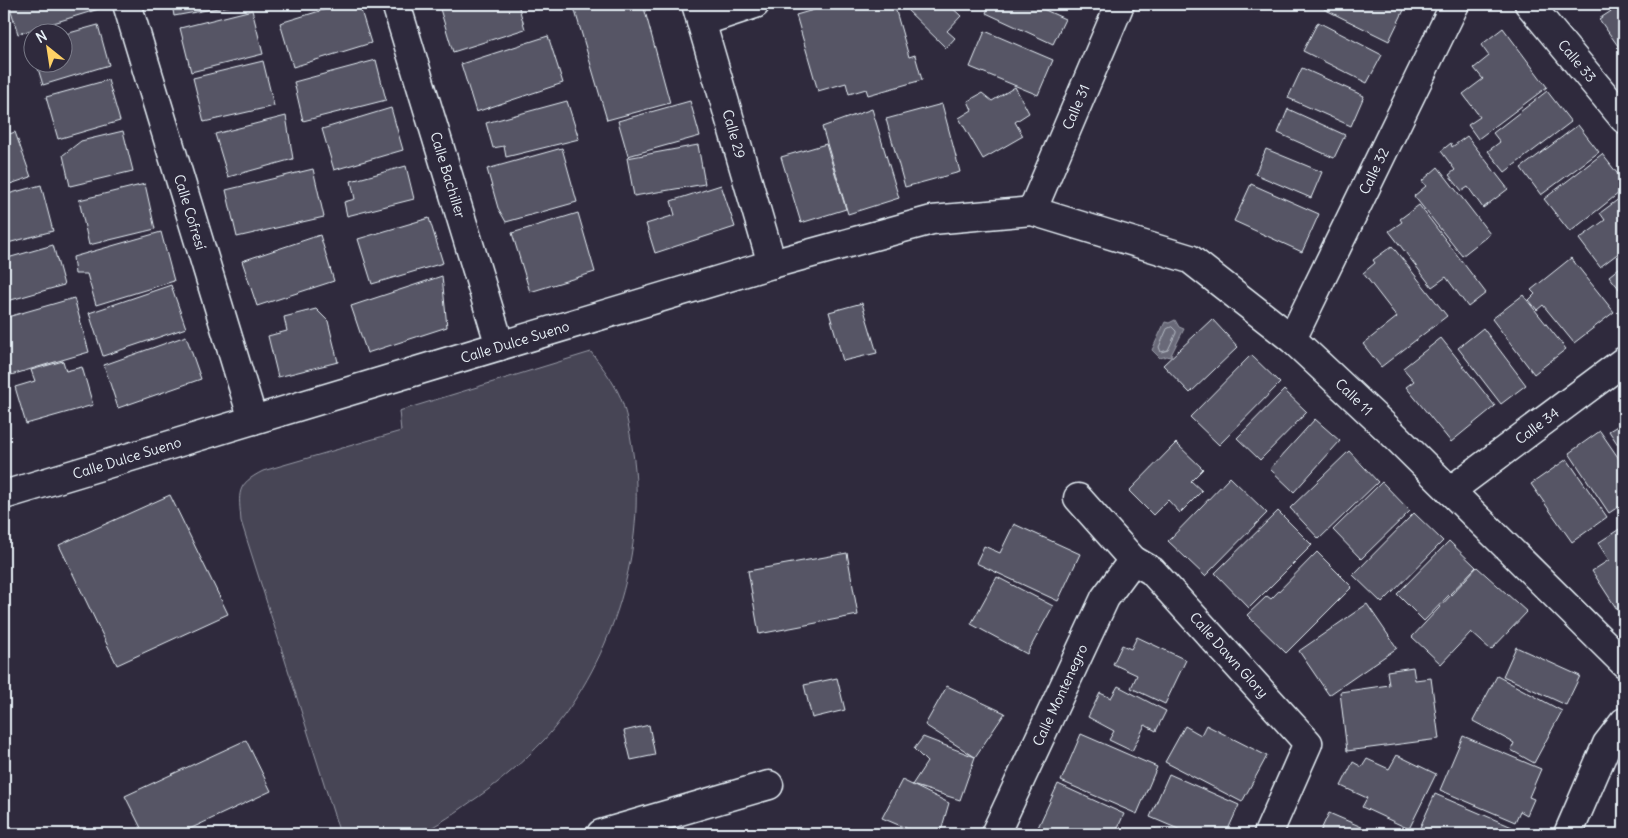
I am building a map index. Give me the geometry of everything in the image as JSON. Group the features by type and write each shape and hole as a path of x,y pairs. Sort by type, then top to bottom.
{"street":[{"name":"Calle Cofresí","path":"127,4 254,420"},
{"name":"Calle Bachiller","path":"396,4 500,346"},
{"path":"698,13 755,4"},
{"name":"Calle 31","path":"1032,211 1120,4"},
{"name":"Calle 32","path":"1292,339 1455,4"},
{"name":"Calle 33","path":"1529,4 1624,119"},
{"name":"Calle 29","path":"698,13 772,264"},
{"name":"Calle Dulce Sueno","path":"6,488 254,420 772,264 932,220 1032,211"},
{"name":"Calle 11","path":"1032,211 1190,260 1292,339 1450,491 1624,663"},
{"name":"Calle 34","path":"1450,491 1624,360"},
{"name":"Calle Dawn Glory","path":"1078,498 1133,560 1152,571 1308,743 1268,834"},
{"name":"Calle Montenegro","path":"995,834 1105,598 1133,560"},
{"path":"1568,834 1607,744 1624,722"},
{"path":"601,834 769,785"}],"shaded area":[{"path":"591,352 614,385 623,406 634,460 636,497 634,534 628,572 618,609 604,645 587,679 567,711 544,740 528,756 487,791 439,823 416,834 340,834 241,521 240,497 243,486 247,481 263,471 401,431 399,411"}],"water":[{"path":"1175,320 1179,327 1184,329 1170,357 1160,358 1152,350 1165,322 1169,323"}],"building":[{"path":"9,4 101,4 102,8 57,22 22,22 22,33 18,34"},
{"path":"172,4 240,4 174,16"},
{"path":"283,4 300,4 284,8"},
{"path":"343,4 359,4 371,43 293,67 280,23"},
{"path":"456,4 518,4 525,29 453,52 440,9"},
{"path":"573,4 643,4 670,103 607,120"},
{"path":"834,4 894,4 909,57 915,55 922,80 868,95 866,89 849,94 846,83 818,91 796,15"},
{"path":"901,4 948,4 961,16 947,31 955,38 946,48"},
{"path":"990,4 1032,4 1065,19 1053,44 986,13"},
{"path":"1327,4 1391,4 1404,10 1389,41 1324,9"},
{"path":"1624,4 1624,42 1618,46 1599,19"},
{"path":"252,10 263,54 191,72 180,28"},
{"path":"1318,22 1382,55 1367,83 1303,51"},
{"path":"98,25 109,65 43,85 39,72 72,72 72,32"},
{"path":"1503,28 1547,87 1478,139 1468,125 1480,117 1463,94 1483,79 1474,68 1489,56 1481,45"},
{"path":"985,31 1053,60 1038,95 970,67"},
{"path":"548,36 563,83 476,112 461,64"},
{"path":"376,60 386,100 303,121 294,82"},
{"path":"263,61 274,106 204,122 193,78"},
{"path":"1302,68 1364,96 1351,126 1288,98"},
{"path":"108,80 120,121 58,139 46,97"},
{"path":"1015,87 1029,113 1015,122 1023,136 983,159 959,118 972,110 968,101 982,93 992,101"},
{"path":"1547,91 1571,122 1505,172 1488,151 1500,142 1493,133"},
{"path":"567,101 579,139 506,157 504,146 493,148 486,123"},
{"path":"690,101 700,136 628,156 618,121"},
{"path":"942,104 960,172 905,187 886,119"},
{"path":"391,108 403,150 334,170 322,129"},
{"path":"872,109 899,198 848,214 822,127"},
{"path":"1288,109 1345,135 1334,158 1278,133"},
{"path":"286,116 293,159 228,177 215,134"},
{"path":"1578,125 1599,152 1541,195 1521,168"},
{"path":"123,131 133,171 70,186 63,155 81,141"},
{"path":"15,132 31,177 4,186 4,136"},
{"path":"1467,136 1508,189 1483,208 1468,187 1462,191 1449,175 1455,170 1441,151 1451,143 1452,147"},
{"path":"826,144 846,209 801,223 781,157"},
{"path":"698,145 705,184 634,196 627,158"},
{"path":"562,148 577,202 506,222 498,208 487,169"},
{"path":"1266,149 1322,172 1311,198 1255,174"},
{"path":"1602,154 1624,182 1624,189 1570,232 1544,199"},
{"path":"406,166 414,199 347,216 344,202 355,199 351,181"},
{"path":"1438,167 1490,234 1462,256 1414,196 1426,186 1422,181"},
{"path":"313,169 324,217 237,237 226,190"},
{"path":"145,184 155,229 89,245 79,200"},
{"path":"1251,184 1319,214 1302,252 1234,221"},
{"path":"41,185 53,231 4,244 4,195"},
{"path":"721,185 735,227 655,253 646,224 675,215 671,201"},
{"path":"1624,195 1624,249 1600,267 1579,239 1605,220 1600,213"},
{"path":"1419,205 1486,293 1468,307 1446,277 1432,287 1389,231 1402,222 1400,219"},
{"path":"578,213 595,272 530,292 512,233"},
{"path":"429,218 443,263 372,284 358,239"},
{"path":"161,232 174,281 96,305 87,274 75,274 73,257"},
{"path":"320,235 334,281 257,306 242,261"},
{"path":"53,245 64,285 4,302 4,259"},
{"path":"1392,246 1447,316 1381,367 1363,344 1397,317 1363,273 1375,263 1373,260"},
{"path":"1571,258 1614,312 1574,343 1543,305 1537,310 1529,300 1535,294 1531,290"},
{"path":"1624,264 1624,295 1609,276"},
{"path":"442,276 447,327 367,353 351,306"},
{"path":"171,285 186,328 103,356 89,313"},
{"path":"1523,295 1566,349 1534,374 1492,319"},
{"path":"74,298 89,352 11,375 4,350 4,318"},
{"path":"862,303 877,353 843,361 829,312"},
{"path":"316,309 328,321 338,362 278,377 268,336 287,331 284,317"},
{"path":"1212,319 1238,347 1190,393 1163,365"},
{"path":"1483,328 1526,385 1501,404 1458,348"},
{"path":"186,336 201,379 118,408 104,365"},
{"path":"1441,338 1495,406 1451,442 1406,387 1414,381 1403,368"},
{"path":"1251,355 1280,383 1219,445 1190,417"},
{"path":"63,361 66,371 82,367 93,405 26,424 15,387 35,381 31,370"},
{"path":"1284,390 1307,412 1260,460 1237,438"},
{"path":"1315,419 1340,441 1294,492 1270,469"},
{"path":"1624,422 1624,454 1609,431"},
{"path":"1600,431 1624,466 1624,503 1609,513 1569,453"},
{"path":"1176,443 1203,469 1191,481 1202,491 1180,513 1168,500 1153,515 1129,491"},
{"path":"1349,451 1378,482 1319,539 1290,508"},
{"path":"1567,459 1607,517 1572,542 1531,484"},
{"path":"1230,477 1267,513 1205,576 1168,541"},
{"path":"1382,482 1410,511 1361,559 1333,530"},
{"path":"170,495 228,614 117,665 59,545"},
{"path":"1278,511 1312,545 1249,608 1215,573"},
{"path":"1414,513 1443,541 1382,603 1353,575"},
{"path":"1014,524 1080,554 1058,601 976,563 984,546 1000,553"},
{"path":"1624,526 1624,620 1592,571 1609,560 1598,543"},
{"path":"1449,541 1476,567 1424,621 1397,594"},
{"path":"1317,552 1352,587 1286,653 1247,615 1267,596 1271,599"},
{"path":"847,553 858,615 759,634 748,571"},
{"path":"1477,567 1527,612 1491,650 1471,632 1441,664 1412,637"},
{"path":"997,577 1053,606 1027,654 971,624"},
{"path":"1367,604 1397,648 1329,695 1299,651"},
{"path":"1137,637 1186,660 1165,704 1131,688 1137,675 1113,664 1122,645 1131,649"},
{"path":"1516,647 1580,676 1566,705 1503,676"},
{"path":"1413,667 1415,680 1431,678 1439,739 1347,751 1340,692 1389,685 1387,671"},
{"path":"1497,676 1562,711 1534,763 1511,750 1514,743 1473,721"},
{"path":"837,678 845,710 812,718 804,685"},
{"path":"947,686 1005,713 975,757 925,725"},
{"path":"1118,686 1166,711 1156,731 1145,725 1132,751 1109,740 1114,731 1088,717 1100,693 1111,698"},
{"path":"649,725 655,755 631,760 624,731"},
{"path":"1206,725 1267,756 1242,802 1165,762 1185,726 1201,735"},
{"path":"1081,734 1157,767 1137,814 1061,781"},
{"path":"1463,736 1541,769 1529,797 1534,799 1527,815 1520,811 1515,822 1440,790"},
{"path":"923,737 975,757 960,800 912,785 927,762 914,749"},
{"path":"246,740 271,791 179,834 144,834 125,796"},
{"path":"1397,755 1436,774 1409,829 1362,807 1367,798 1341,786 1353,762 1362,767 1367,759 1389,769"},
{"path":"1169,774 1239,805 1226,834 1190,834 1150,817"},
{"path":"902,780 949,803 940,834 920,834 882,818"},
{"path":"1058,784 1124,814 1115,834 1035,834"},
{"path":"1435,794 1512,827 1509,834 1417,834"},
{"path":"1329,813 1378,834 1319,834"},
{"path":"1155,829 1167,834 1153,834"}]}
